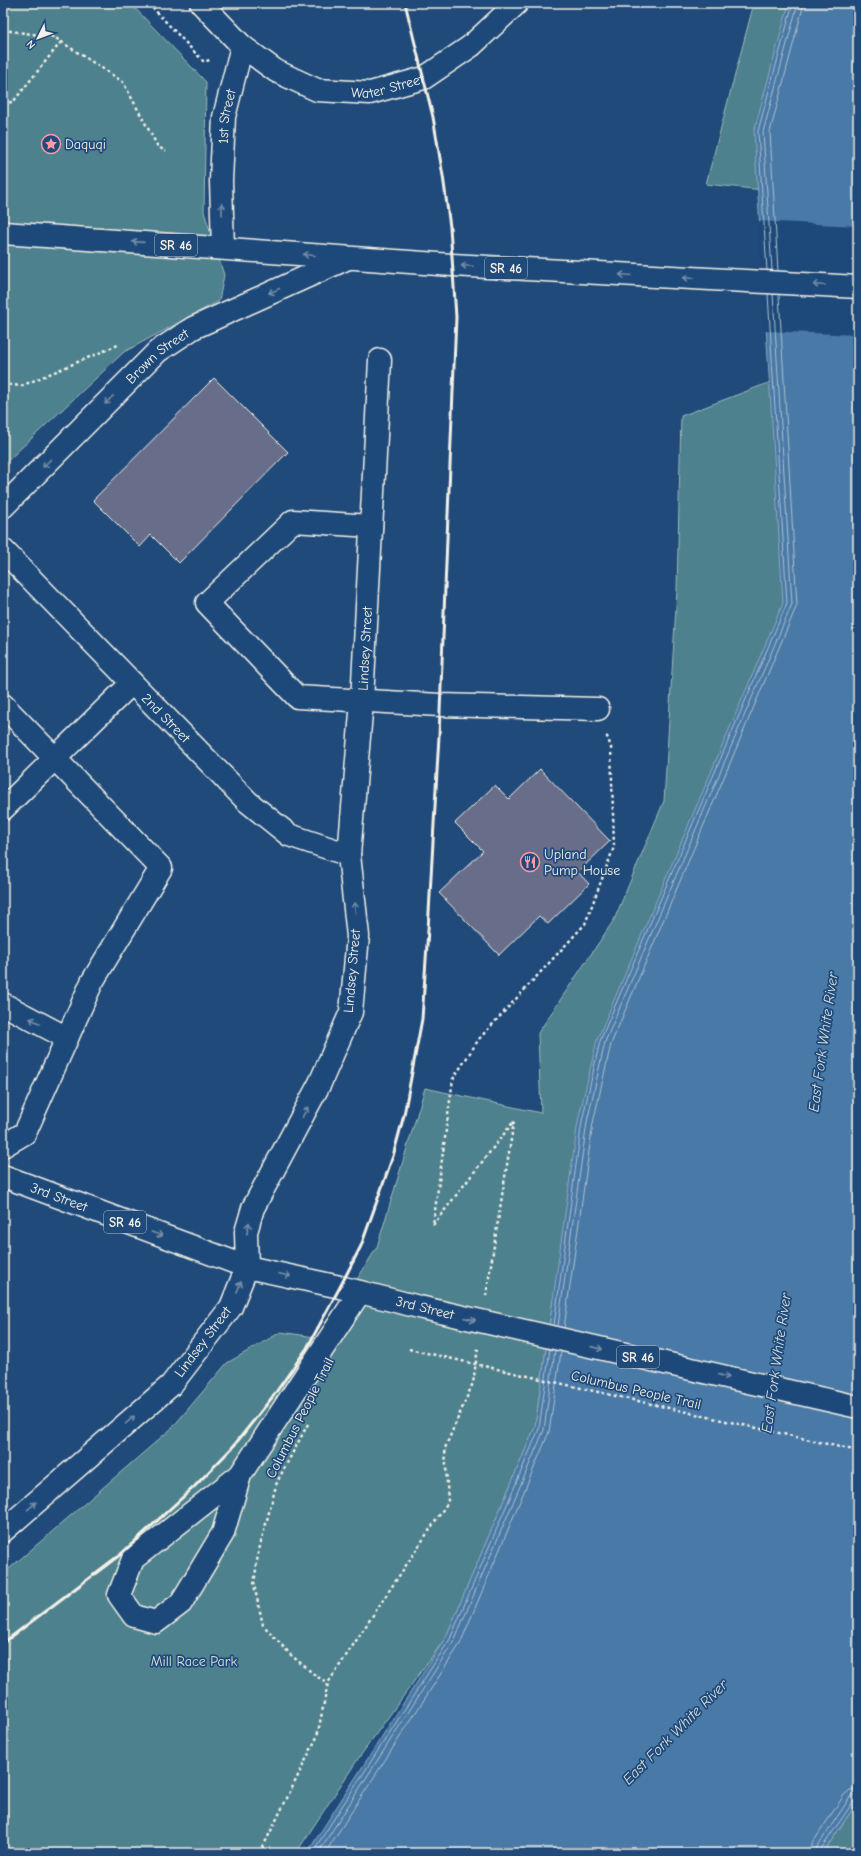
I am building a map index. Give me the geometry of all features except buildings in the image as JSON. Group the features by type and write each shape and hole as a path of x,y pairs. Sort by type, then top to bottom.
{"main road":[{"path":"200,3 242,46"},
{"name":"Water Street","path":"242,46 276,71 317,90 370,93 424,78 471,46 517,3"},
{"name":"1st Street","path":"222,248 221,181 224,117 242,46"},
{"name":"SR 46","path":"3,234 222,248 348,258 664,277 858,286"},
{"name":"Brown Street","path":"3,507 158,351 193,328 348,258"},
{"name":"Lindsey Street","path":"3,1531 171,1385 231,1307 247,1267 246,1232 253,1208 320,1083 351,1012 358,936 349,855 362,701 380,360"},
{"path":"371,526 293,521 207,603 297,697 362,701 598,709"},
{"name":"2nd Street","path":"3,550 254,807 289,835 349,855"},
{"path":"3,809 132,683"},
{"path":"3,705 161,868 92,982 25,1132 3,1146"},
{"path":"3,1004 67,1038"},
{"name":"3rd Street","path":"3,1176 247,1267 858,1407"},
{"path":"240,1475 133,1559 119,1595 134,1616 156,1622 181,1603 223,1533 240,1475 360,1292"}],"path":[{"path":"148,3 204,62 242,46"},
{"path":"3,30 54,37 123,82 158,147 166,151"},
{"path":"3,103 13,102 61,42"},
{"path":"3,384 21,386 118,345"},
{"path":"486,1298 514,1121 433,1225 453,1079 479,1039 585,924 614,847 611,747 598,709"},
{"path":"260,1853 317,1737 328,1683 448,1502 445,1448 472,1383 479,1344"},
{"name":"Columbus People Trail","path":"410,1349 858,1451"},
{"name":"Columbus People Trail","path":"310,1421 277,1482 258,1554 254,1585 263,1625 292,1656 316,1676 328,1683"}],"green space":[{"path":"3,3 130,3 206,82 204,212 224,275 219,301 124,352 3,465"},
{"path":"754,3 858,3 858,200 706,184"},
{"name":"Mill Race Park","path":"800,371 858,1371 553,1299 535,1427 446,1637 358,1759 296,1853 3,1853 3,1574 172,1428 227,1363 281,1332 321,1338 377,1247 425,1088 541,1113 538,1033 614,920 664,801 677,591 681,416"},
{"path":"858,1801 858,1853 823,1853"}],"water":[{"name":"East Fork White River","path":"789,3 858,3 858,1801 823,1853 307,1853 446,1637 535,1427 578,1121 597,1040 783,603 754,131"}],"pier":[{"path":"758,221 858,226 858,335 764,331"}],"railway":[{"path":"3,1643 121,1554 195,1486 232,1448 274,1395 307,1348 361,1246 393,1156 404,1115 422,1019 428,930 439,736 456,317 450,227 443,176 433,117 405,3"}],"place":[{"name":"Daquqi","path":"51,144"},
{"name":"Upland Pump House","path":"530,862"}]}
